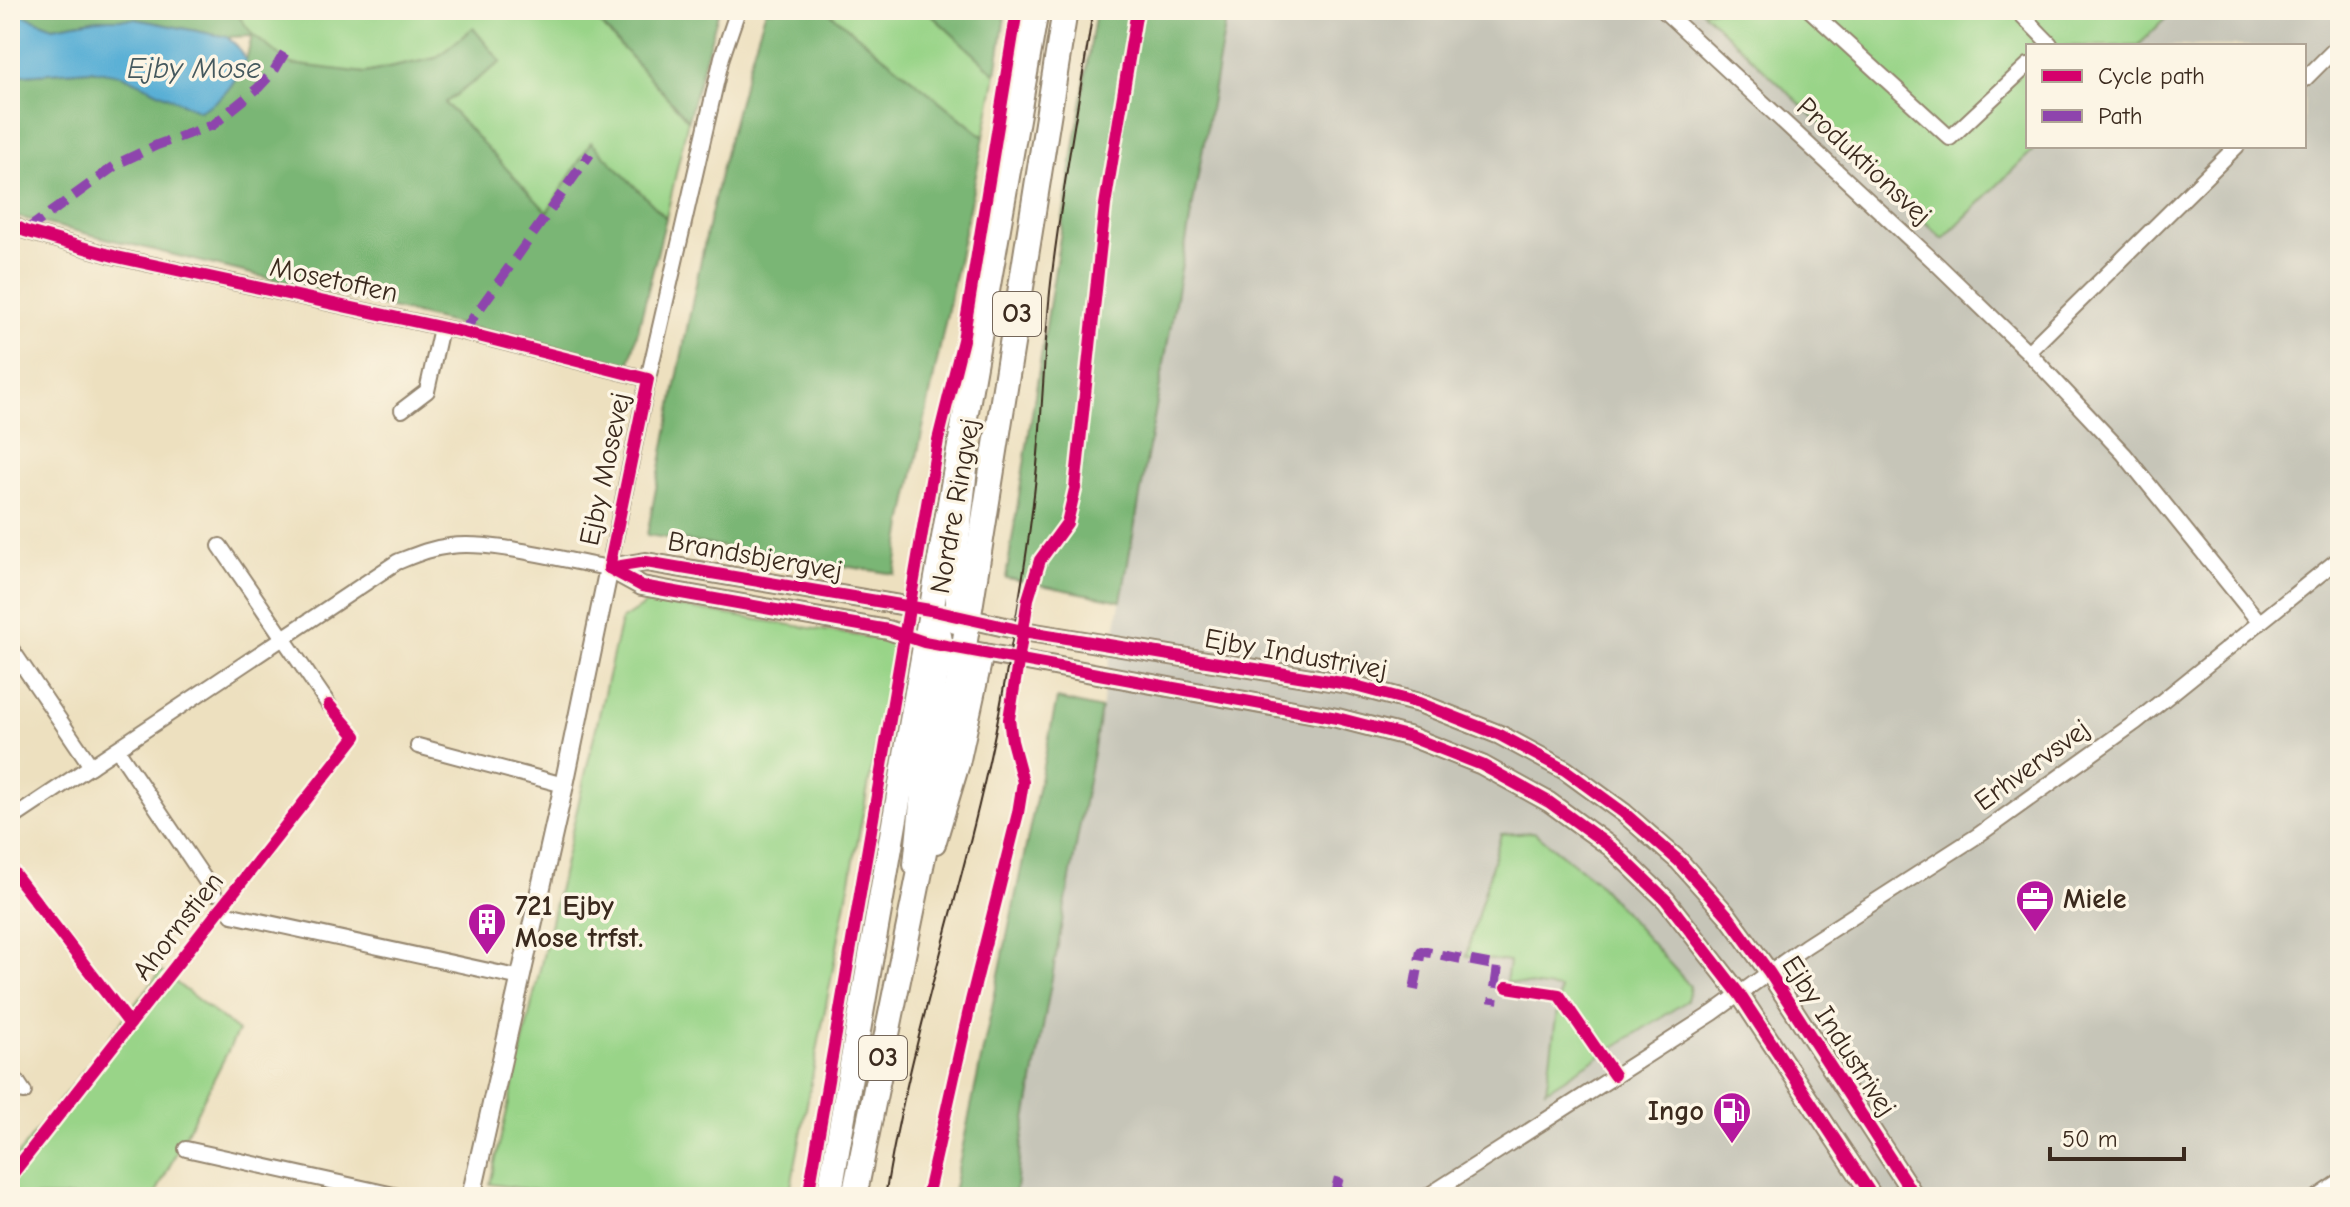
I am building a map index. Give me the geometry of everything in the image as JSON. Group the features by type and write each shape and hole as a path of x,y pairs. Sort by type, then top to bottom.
{"main road":[{"name":"Nordre Ringvej","path":"854,1197 912,920 954,648 950,614 976,353 1036,10"},
{"name":"Nordre Ringvej","path":"829,1197 954,648 950,614 975,583 1065,10"}],"street":[{"name":"Ejby Mosevej","path":"471,1197 564,785 648,379 722,57 738,10"},
{"name":"Produktionsvej","path":"1663,10 2028,352 2124,454 2260,623"},
{"path":"1810,10 1950,138 2026,67"},
{"path":"2017,10 2050,44"},
{"path":"2306,78 2340,44"},
{"path":"2028,352 2235,148"},
{"name":"Mosetoften","path":"10,223 25,231 117,257 441,328 648,379"},
{"path":"402,410 427,391 441,328"},
{"name":"Brandsbjergvej","path":"10,820 397,562 424,551 454,545 483,546 609,568 642,586 880,628 954,648"},
{"path":"220,546 329,705"},
{"name":"Erhvervsvej","path":"1740,995 1806,946 1946,858 2055,782 2136,722 2340,558"},
{"name":"Brandsbjergvej","path":"609,568 646,562 950,614"},
{"name":"Ejby Industrivej","path":"950,614 1035,633 1348,684 1419,703 1500,735 1565,770 1635,822 1679,861 1728,916 1769,972 1915,1197"},
{"path":"10,647 91,766"},
{"name":"Ejby Industrivej","path":"954,648 1337,718 1411,737 1482,765 1549,802 1611,847 1666,900 1740,995 1873,1197"},
{"path":"418,746 564,785"},
{"path":"117,749 214,893"},
{"path":"232,915 521,978"},
{"path":"1426,1197 1740,995"},
{"path":"10,1071 24,1092"},
{"path":"186,1149 403,1197"},
{"path":"2318,1197 2340,1182"}],"shaded area":[{"path":"1228,10 1701,10 1943,238 2035,148 2306,148 2306,44 2140,44 2174,10 2340,10 2340,1197 1015,1197 1020,1153"}],"green space":[{"path":"13,10 234,10 253,35 291,64 365,73 436,58 473,28 501,62 445,103 547,212 591,142 666,218 629,366 10,215 10,76 90,70 123,75 199,111 246,60 252,36 227,37 136,19 98,19 53,27"},
{"path":"234,10 588,10 688,120 666,218 591,143 547,213 445,103 436,58 365,73 291,65 252,35"},
{"path":"588,10 719,10 688,120"},
{"path":"766,10 826,10 984,137 895,574 647,535 713,205 746,74"},
{"path":"826,10 926,10 996,74 984,137"},
{"path":"926,10 1006,10 996,74"},
{"path":"1096,10 1228,10 1121,601 1006,578"},
{"path":"1701,10 2174,10 2140,44 2026,44 2026,148 2035,148 1943,239"},
{"path":"649,602 896,642 789,1197 582,1197 490,1184 621,620"},
{"path":"1057,699 1101,709 1020,1153 1015,1197 952,1197"},
{"path":"1534,832 1595,880 1690,986 1687,1001 1546,1090 1560,989 1506,982 1509,962 1466,956 1501,834"},
{"path":"161,971 238,1031 154,1197 10,1197 10,1165"}],"water":[{"name":"Ejby Mose","path":"10,10 53,27 98,19 136,19 227,37 246,60 227,90 199,111 122,75 90,70 10,76"}],"tram line":[{"path":"885,1197 909,1075 986,774 1013,635 1036,477 1054,256 1093,10"}],"marked path":[{"path":"25,231 119,163 157,145 213,125 258,88 274,71 289,45"},
{"path":"463,332 590,154"},
{"path":"1414,990 1421,951 1498,966 1493,1003"},
{"path":"1334,1197 1341,1169"}],"cycle path":[{"path":"808,1197 938,440 963,340 1017,10"},
{"path":"927,1197 1018,813 1023,782 1009,719 1028,599 1040,560 1067,523 1075,489 1105,205 1137,10"},
{"path":"10,223 25,231 117,257 463,332 648,379 609,568"},
{"path":"609,568 646,562 930,610 1023,631 1348,684 1419,703 1500,735 1565,770 1624,813 1679,861 1728,916 1769,972 1915,1197"},
{"path":"609,568 642,586 888,630 924,642 1337,718 1411,737 1482,765 1549,802 1611,847 1666,900 1740,995 1873,1197"},
{"name":"Ahornstien","path":"10,1177 356,736 329,705"},
{"path":"10,868 130,1024"},
{"path":"1507,987 1559,995 1614,1075"}],"place":[{"name":"Miele","path":"2035,933"},
{"name":"721 Ejby Mose trfst.","path":"487,956"},
{"name":"Ingo","path":"1732,1145"}]}
